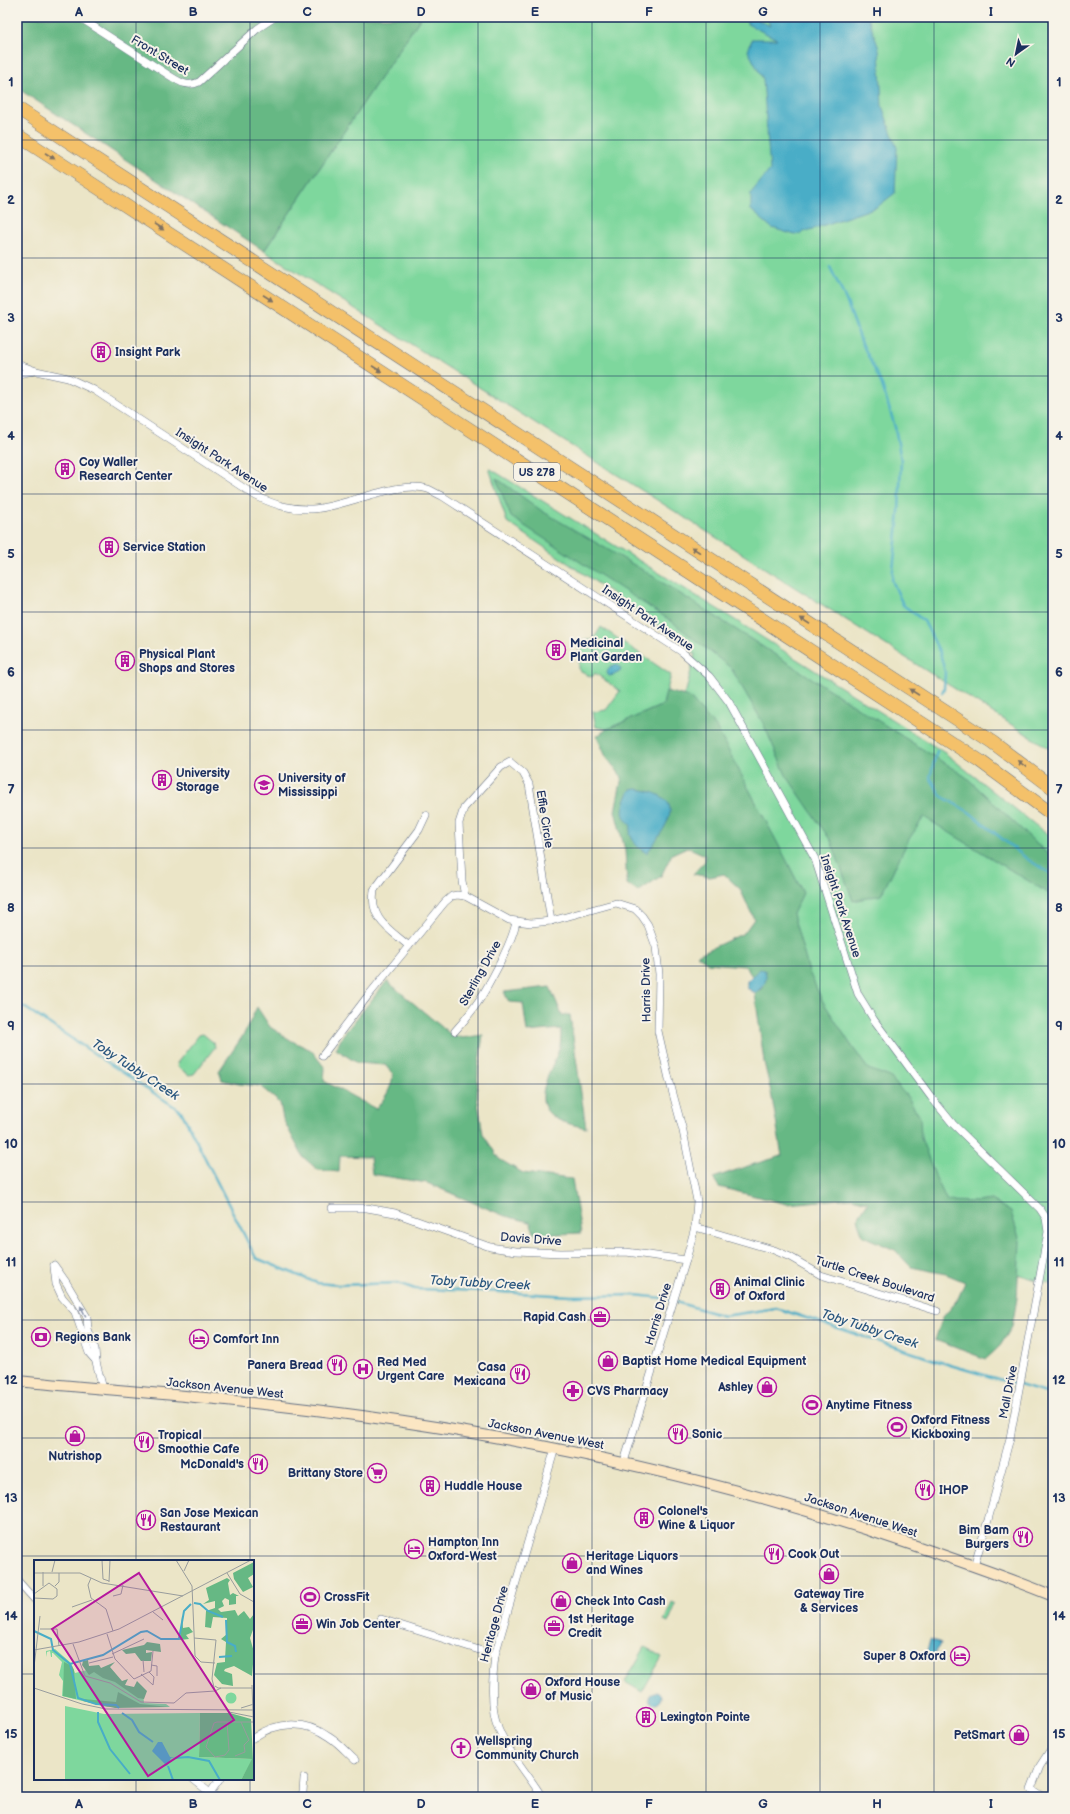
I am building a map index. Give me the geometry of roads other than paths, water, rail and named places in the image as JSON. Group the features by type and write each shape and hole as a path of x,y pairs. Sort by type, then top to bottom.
{"highway":[{"name":"US 278","path":"17,108 986,738 1053,788"},
{"name":"US 278","path":"17,135 953,744 1053,815"}],"main road":[{"name":"Jackson Avenue West","path":"17,1381 217,1399 360,1416 486,1435 624,1462 726,1488 822,1515 974,1566 1053,1596"}],"street":[{"name":"Front Street","path":"79,17 180,83 190,86 199,82 258,29 276,17"},
{"name":"Insight Park Avenue","path":"17,364 36,371 68,378 94,390 256,496 274,505 287,508 314,509 405,488 427,489 442,496 682,652 709,676 729,702 815,859 858,994 874,1020 952,1124 1040,1209 1046,1218"},
{"path":"17,374 36,371"},
{"name":"Effie Circle","path":"465,896 462,882 459,823 464,808 501,767 510,762 523,773 529,784 551,921"},
{"path":"409,946 380,922 375,912 372,900 374,890 419,830 426,814"},
{"path":"322,1056 367,997 449,897 457,895 465,896"},
{"name":"Harris Drive","path":"465,896 516,922 531,924 551,921 616,903 635,909 642,916 648,925 656,946 659,974 658,1031 683,1131 697,1201 695,1227 686,1260 648,1388 624,1462"},
{"name":"Sterling Drive","path":"455,1031 479,1003 514,934 516,922"},
{"name":"Davis Drive","path":"332,1208 367,1208 395,1213 490,1247 516,1251 626,1252 686,1260"},
{"name":"Mall Drive","path":"974,1566 1006,1455 1018,1398 1048,1232 1046,1218"},
{"name":"Turtle Creek Boulevard","path":"695,1227 774,1250 821,1275 937,1311"},
{"path":"96,1362 89,1353 74,1312 62,1297 56,1284 54,1265 66,1282 86,1317 88,1330 95,1349 96,1362 103,1389"},
{"name":"Heritage Drive","path":"542,1797 502,1736 494,1714 492,1685 495,1655 555,1448"},
{"path":"17,1580 34,1599"},
{"path":"381,1619 495,1655"},
{"path":"254,1737 264,1730 277,1726 296,1724 313,1728 330,1737 355,1760"},
{"path":"1043,1797 1032,1789 1040,1766 1053,1746"},
{"path":"300,1797 303,1792 304,1778"},
{"path":"194,1780 212,1795 220,1780"}],"water":[{"path":"744,17 753,17 770,26 767,17 868,17 879,49 882,106 897,148 895,193 877,207 795,235 772,228 751,210 751,193 770,170 763,79 748,51 752,39 777,39 749,25"},
{"path":"618,665 621,669 618,673 610,676 608,675 607,672 610,668"},
{"path":"637,789 654,793 664,798 669,805 670,813 667,822 662,832 647,853 639,848 633,840 630,834 630,826 623,813 630,790"},
{"path":"760,969 765,970 766,981 755,993 747,988 747,981"},
{"path":"930,1639 941,1643 933,1658 926,1655"},
{"path":"653,1692 657,1692 661,1698 657,1704 653,1704 649,1700 649,1696"}],"waterway":[{"path":"830,267 846,300 861,341 882,385 895,427 901,460 899,512 892,580 903,605 924,621 940,653 945,672 944,688 942,693"},
{"path":"937,751 930,777 941,796 969,812 1027,859 1053,875"},
{"name":"Toby Tubby Creek","path":"17,1007 24,1007 181,1111 256,1258 317,1283 338,1285 398,1283 415,1289 571,1296 635,1295 662,1298 724,1316 776,1308 950,1365 1053,1395"}],"place":[{"name":"Insight Park","path":"101,352"},
{"name":"Coy Waller Research Center","path":"65,469"},
{"name":"Service Station","path":"109,547"},
{"name":"Medicinal Plant Garden","path":"556,650"},
{"name":"Physical Plant Shops and Stores","path":"125,661"},
{"name":"University Storage","path":"162,780"},
{"name":"University of Mississippi","path":"264,785"},
{"name":"Animal Clinic of Oxford","path":"720,1289"},
{"name":"Rapid Cash","path":"600,1317"},
{"name":"Regions Bank","path":"41,1337"},
{"name":"Comfort Inn","path":"199,1339"},
{"name":"Baptist Home Medical Equipment","path":"608,1361"},
{"name":"Panera Bread","path":"337,1365"},
{"name":"Red Med Urgent Care","path":"363,1369"},
{"name":"Casa Mexicana","path":"520,1374"},
{"name":"Ashley","path":"767,1387"},
{"name":"CVS Pharmacy","path":"573,1391"},
{"name":"Anytime Fitness","path":"812,1405"},
{"name":"Oxford Fitness Kickboxing","path":"897,1427"},
{"name":"Sonic","path":"678,1434"},
{"name":"Nutrishop","path":"75,1436"},
{"name":"Tropical Smoothie Cafe","path":"144,1442"},
{"name":"McDonald's","path":"258,1464"},
{"name":"Brittany Store","path":"377,1473"},
{"name":"Huddle House","path":"430,1486"},
{"name":"IHOP","path":"925,1490"},
{"name":"Colonel's Wine & Liquor","path":"644,1518"},
{"name":"San Jose Mexican Restaurant","path":"146,1520"},
{"name":"Bim Bam Burgers","path":"1023,1537"},
{"name":"Hampton Inn Oxford-West","path":"414,1549"},
{"name":"Cook Out","path":"774,1554"},
{"name":"Heritage Liquors and Wines","path":"572,1563"},
{"name":"Gateway Tire & Services","path":"829,1574"},
{"name":"CrossFit","path":"310,1597"},
{"name":"Check Into Cash","path":"561,1601"},
{"name":"Win Job Center","path":"302,1624"},
{"name":"1st Heritage Credit","path":"554,1626"},
{"name":"Super 8 Oxford","path":"960,1656"},
{"name":"Oxford House of Music","path":"531,1689"},
{"name":"Lexington Pointe","path":"646,1717"},
{"name":"PetSmart","path":"1019,1735"},
{"name":"Wellspring Community Church","path":"461,1748"}]}
